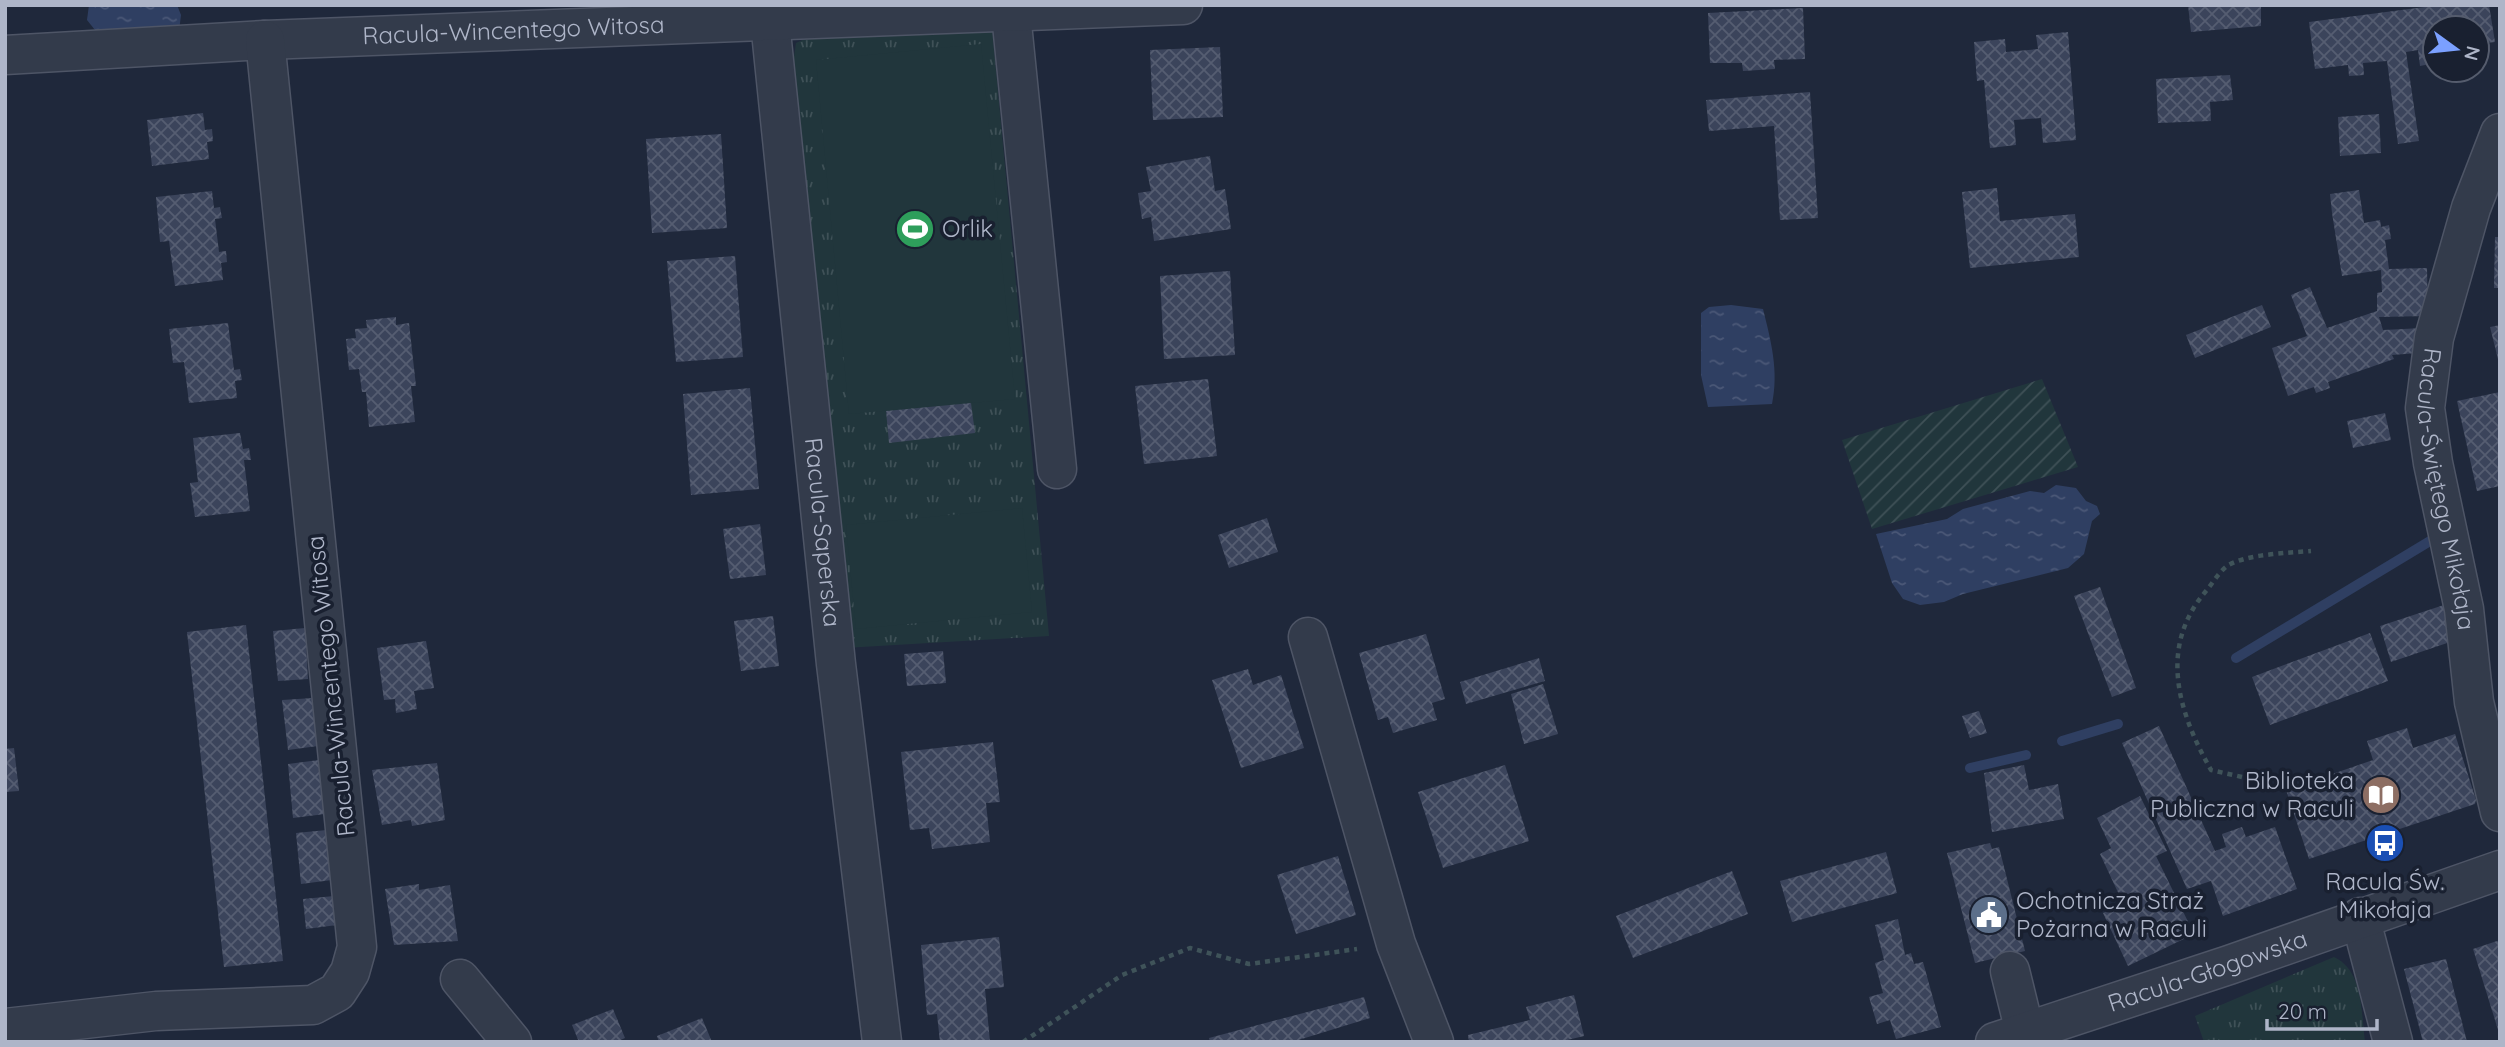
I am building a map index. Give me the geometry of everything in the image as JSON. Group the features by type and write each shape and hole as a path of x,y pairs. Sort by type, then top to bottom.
{"street":[{"name":"Racula-Wincentego Witosa","path":"5,55 681,15 770,22 1184,5"},
{"path":"1011,14 1057,469"},
{"name":"Racula-Saperska","path":"770,22 836,664 882,1042"},
{"name":"Racula-Wincentego Witosa","path":"5,1028 156,1011 313,1005 337,992 350,972 357,947 265,40"},
{"name":"Racula-Świętego Mikołaja","path":"2500,133 2471,208 2434,338 2425,408 2433,463 2465,609 2474,702 2500,812"},
{"path":"1308,637 1396,944 1434,1042"},
{"name":"Racula-Głogowska","path":"2010,1037 2229,965 2500,870"},
{"path":"2360,917 2393,1042"},
{"path":"2010,971 2010,1037"},
{"path":"460,979 512,1042"}],"path":[{"path":"2242,777 2211,769 2196,744 2183,711 2178,669 2179,634 2200,598 2227,566 2273,554 2311,551"},
{"path":"1023,1042 1122,975 1190,948 1249,964 1396,944"}],"green space":[{"path":"992,28 1049,636 844,648 788,97 796,43 819,32"},
{"name":"Orlik","path":"981,44 1015,399 849,414 816,60"},
{"path":"2042,379 2078,467 1872,529 1842,440"},
{"path":"1022,508 1032,612 856,629 846,525"},
{"path":"2334,957 2344,963 2356,982 2365,1042 2204,1042 2195,1016"}],"water":[{"path":"89,5 177,5 181,15 179,31 99,35 87,20"},
{"path":"1731,305 1763,309 1774,368 1772,404 1708,407 1701,375 1701,313 1709,307"},
{"path":"2056,485 2076,488 2086,501 2097,506 2100,514 2092,521 2084,554 2068,568 1963,594 1944,602 1920,605 1903,599 1892,583 1876,534 1947,519 1963,509 2030,491 2044,493"}],"building":[{"path":"2188,5 2261,5 2261,26 2191,32"},
{"path":"2440,5 2489,5 2490,14 2421,14 2421,66 2418,50 2406,52 2419,141 2398,144 2387,61 2363,63 2364,75 2349,76 2348,65 2315,69 2309,22"},
{"path":"1803,8 1805,59 1774,60 1775,69 1743,71 1742,63 1710,63 1708,13"},
{"path":"2491,17 2495,42 2491,42"},
{"path":"2068,32 2076,140 2043,143 2041,118 2014,120 2016,145 1990,148 1984,80 1977,81 1974,42 2005,39 2006,52 2038,49 2036,35"},
{"path":"1220,47 1223,117 1153,120 1150,50"},
{"path":"2230,75 2233,100 2210,102 2211,121 2158,123 2156,79"},
{"path":"1810,92 1818,218 1780,220 1774,126 1709,131 1706,100"},
{"path":"203,113 205,130 212,129 213,141 207,142 209,159 152,166 147,120"},
{"path":"2379,114 2381,153 2340,156 2338,117"},
{"path":"721,134 727,228 652,233 646,139"},
{"path":"1210,156 1215,191 1225,189 1231,229 1154,241 1151,217 1142,219 1138,193 1151,191 1146,167"},
{"path":"1997,188 2000,221 2075,214 2079,257 1970,268 1962,192"},
{"path":"2359,190 2364,223 2380,220 2381,227 2389,225 2391,239 2385,240 2389,269 2427,268 2428,316 2379,317 2383,330 2423,328 2418,353 2392,355 2394,359 2328,382 2330,388 2316,393 2314,387 2288,396 2272,348 2307,336 2291,295 2310,287 2327,328 2377,311 2377,293 2382,292 2381,270 2342,276 2332,213 2330,194"},
{"path":"212,191 214,208 220,207 222,218 215,219 219,252 226,251 227,262 221,263 223,280 175,286 169,241 160,242 156,197"},
{"path":"2495,237 2500,237 2500,288 2494,288"},
{"path":"735,256 743,357 676,362 667,261"},
{"path":"1230,271 1235,355 1164,359 1160,276"},
{"path":"2262,305 2271,327 2195,358 2186,335"},
{"path":"396,317 396,325 409,323 416,386 411,386 415,422 369,427 366,392 362,392 359,369 349,370 346,339 356,338 355,329 367,328 366,320"},
{"path":"228,323 234,370 240,369 242,380 235,381 237,398 189,403 184,362 173,363 169,329"},
{"path":"2500,325 2500,363 2499,363 2490,327"},
{"path":"1208,379 1217,456 1144,464 1135,386"},
{"path":"750,388 759,489 691,495 683,394"},
{"path":"2500,392 2500,486 2477,491 2457,401"},
{"path":"971,403 975,433 889,443 886,411"},
{"path":"2385,413 2391,440 2353,448 2347,421"},
{"path":"240,433 243,449 249,448 251,460 244,460 250,511 195,517 190,483 198,482 193,438"},
{"path":"1267,518 1278,552 1229,568 1218,535"},
{"path":"760,524 766,575 730,579 723,529"},
{"path":"2100,587 2136,688 2112,697 2074,596"},
{"path":"2453,602 2456,640 2391,662 2380,626"},
{"path":"773,616 779,666 741,671 734,621"},
{"path":"246,625 283,961 224,967 187,632"},
{"path":"305,628 308,679 278,681 273,631"},
{"path":"2370,633 2388,681 2270,725 2252,677"},
{"path":"1426,634 1445,699 1432,703 1437,720 1393,733 1388,717 1378,720 1359,653"},
{"path":"426,641 434,688 414,691 417,709 396,713 395,699 384,700 377,648"},
{"path":"943,651 946,683 907,686 904,654"},
{"path":"1539,658 1545,681 1466,704 1460,682"},
{"path":"1248,669 1253,685 1281,675 1304,748 1241,768 1212,680"},
{"path":"1543,684 1558,734 1524,744 1511,694"},
{"path":"313,698 318,746 288,750 282,700"},
{"path":"1979,711 1987,733 1970,738 1962,716"},
{"path":"2159,726 2215,851 2226,847 2222,834 2242,827 2246,837 2275,827 2297,889 2223,916 2211,881 2187,889 2122,743"},
{"name":"Biblioteka Publiczna w Raculi","path":"2407,728 2413,748 2455,734 2475,804 2309,859 2286,790 2373,760 2367,741"},
{"path":"993,742 1000,802 986,803 990,842 932,849 929,828 910,830 901,752"},
{"path":"14,748 19,791 5,792 5,749"},
{"path":"319,760 325,814 293,818 288,764"},
{"path":"437,763 445,820 412,826 411,820 382,825 372,770"},
{"path":"1505,765 1529,841 1443,868 1418,792"},
{"path":"2024,765 2029,790 2058,784 2064,819 1992,832 1984,773"},
{"path":"2140,796 2167,851 2156,856 2194,934 2128,966 2103,913 2123,903 2100,854 2111,848 2097,818"},
{"path":"327,830 332,880 301,884 296,833"},
{"name":"Ochotnicza Straż Pożarna w Raculi","path":"1990,843 1992,849 1999,847 2025,951 1975,963 1947,853"},
{"path":"1886,852 1897,893 1792,922 1780,881"},
{"path":"1338,856 1356,915 1296,934 1277,875"},
{"path":"1732,871 1748,914 1633,958 1616,916"},
{"path":"419,884 419,890 450,885 458,941 394,945 385,889"},
{"path":"334,896 337,925 306,929 303,899"},
{"path":"1898,919 1905,955 1911,953 1914,964 1923,962 1941,1027 1896,1039 1890,1020 1877,1024 1869,997 1883,993 1875,963 1884,960 1875,925"},
{"path":"999,937 1004,987 985,989 990,1042 940,1042 937,1014 927,1015 921,945"},
{"path":"2500,940 2500,1033 2499,1033 2473,949"},
{"path":"2446,959 2467,1042 2423,1042 2404,969"},
{"path":"1574,995 1584,1036 1559,1042 1469,1042 1468,1035 1530,1020 1526,1007"},
{"path":"1364,997 1370,1018 1292,1042 1210,1042 1209,1038"},
{"path":"613,1009 625,1038 616,1042 579,1042 572,1025"},
{"path":"702,1018 712,1042 659,1042 657,1036"}],"waterway":[{"path":"2236,658 2435,538"},
{"path":"2062,741 2118,724"},
{"path":"1970,768 2026,755"}],"place":[{"name":"Orlik","path":"915,229"},
{"name":"Biblioteka Publiczna w Raculi","path":"2381,795"},
{"name":"Racula Św. Mikołaja","path":"2385,843"},
{"name":"Ochotnicza Straż Pożarna w Raculi","path":"1989,915"}]}
